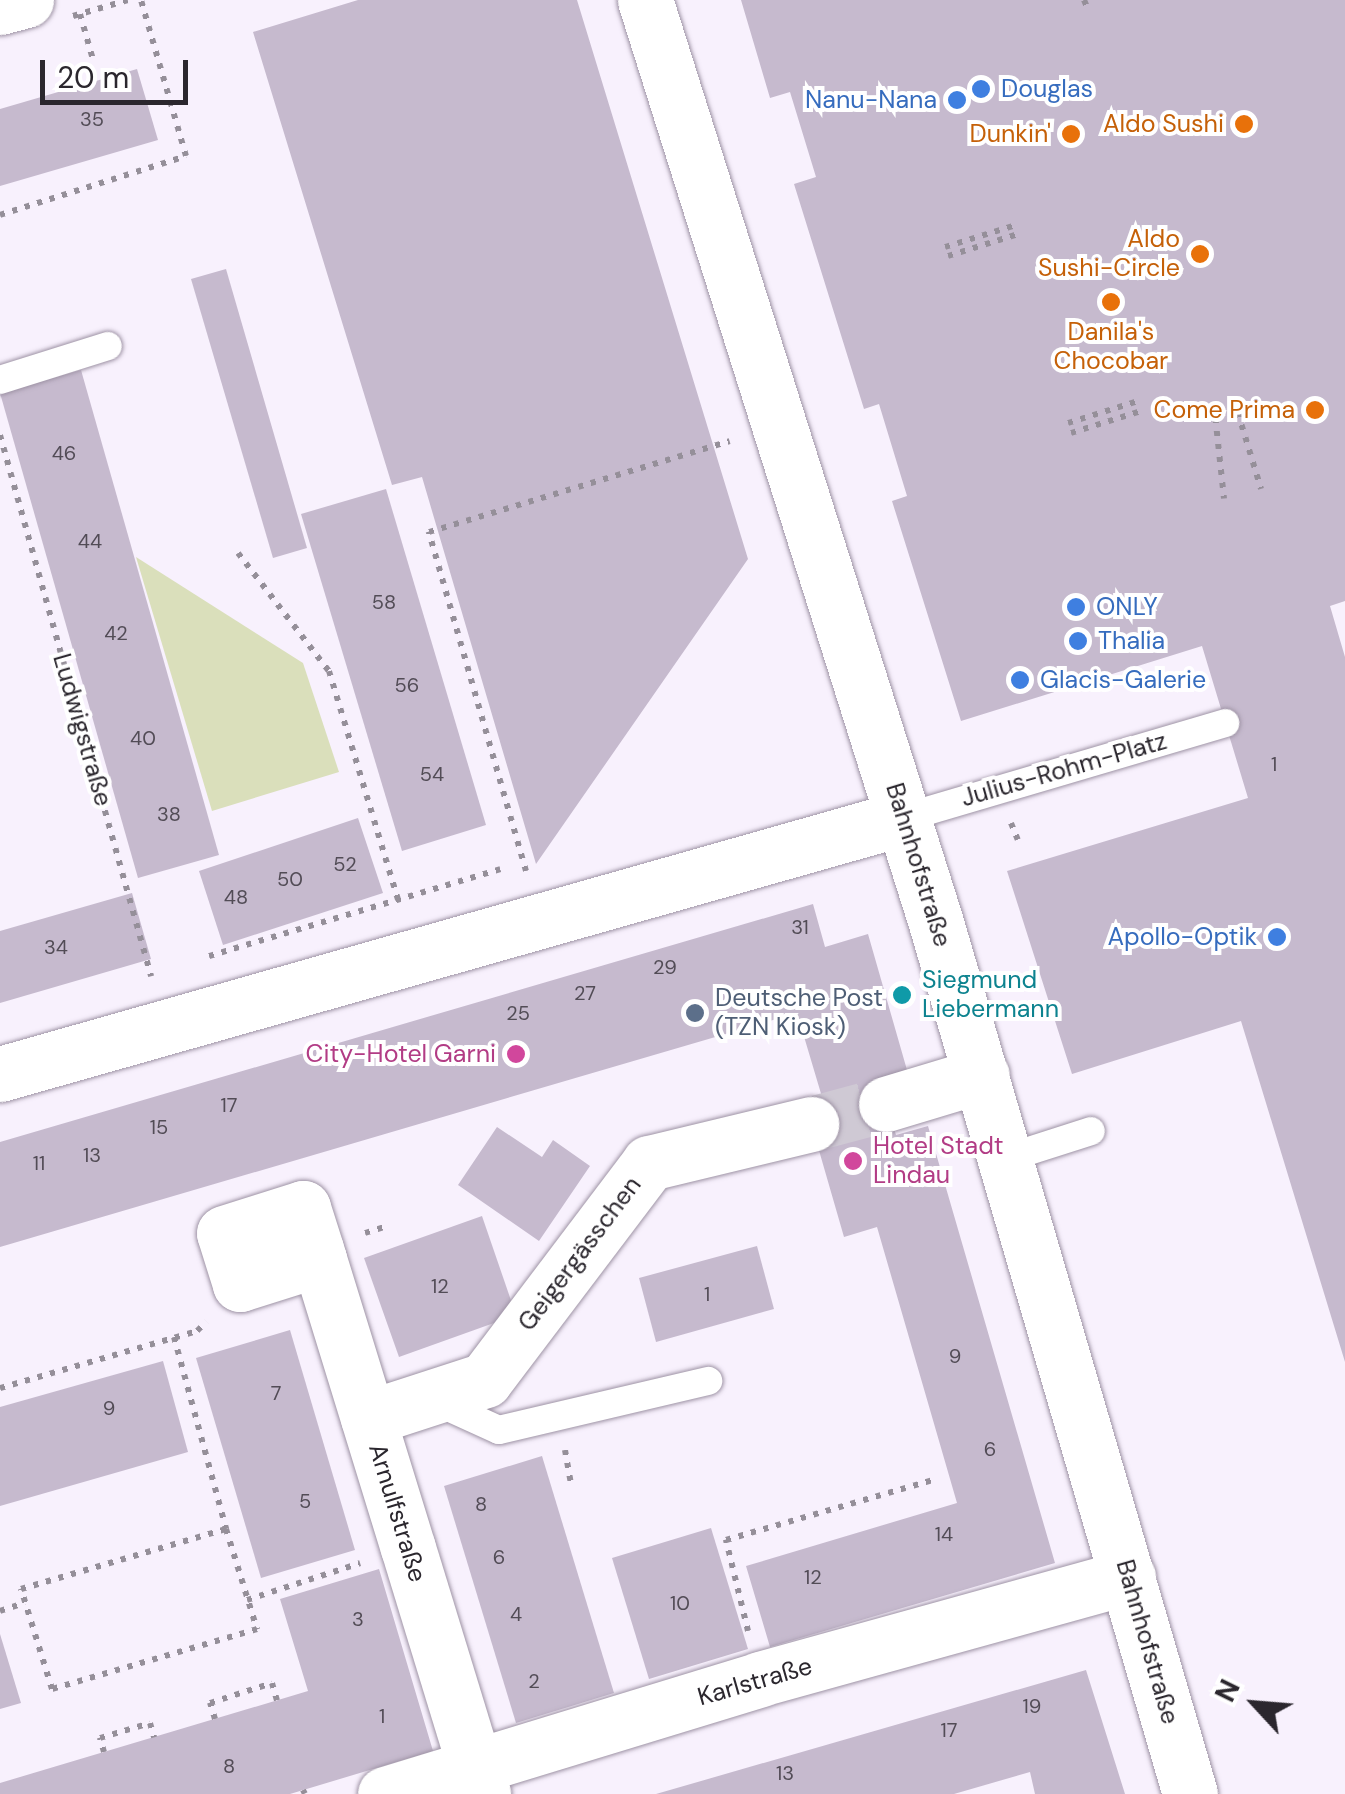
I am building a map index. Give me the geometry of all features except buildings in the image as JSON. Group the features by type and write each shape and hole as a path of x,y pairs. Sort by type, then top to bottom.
{"street":[{"path":"0,8 26,0"},
{"name":"Bahnhofstraße","path":"645,0 1007,1158 1190,1794"},
{"path":"0,1074 903,818"},
{"path":"886,1104 982,1076"},
{"name":"Geigergässchen","path":"368,1418 485,1380 649,1162 812,1124"},
{"name":"Arnulfstraße","path":"240,1284 224,1232 303,1208 479,1780"},
{"name":"Karlstraße","path":"385,1794 479,1780 760,1679 1128,1577"}],"lane":[{"path":"0,380 108,346"},
{"name":"Julius-Rohm-Platz","path":"903,818 1226,723"},
{"path":"1007,1158 1091,1132"},
{"path":"429,1398 499,1430 708,1381"}],"path":[{"path":"0,215 186,156 140,0"},
{"path":"80,14 94,63"},
{"path":"945,247 1016,225"},
{"path":"948,256 1018,234"},
{"path":"1234,400 1261,488"},
{"path":"1068,423 1138,401"},
{"path":"1214,405 1224,498"},
{"path":"1070,432 1141,411"},
{"path":"540,919 429,532 780,426"},
{"name":"Ludwigstraße","path":"0,435 164,1026"},
{"path":"238,553 329,671 417,953"},
{"path":"188,962 500,870"},
{"path":"131,980 169,968"},
{"path":"0,1388 197,1331 240,1284"},
{"path":"174,1337 257,1629 52,1689 21,1588 226,1529"},
{"path":"760,1679 726,1540 932,1480"},
{"path":"248,1600 408,1548"},
{"path":"0,1611 26,1603"},
{"path":"215,1719 210,1703 272,1683 277,1700"},
{"path":"104,1752 100,1738 150,1723 154,1737"}],"green space":[{"path":"136,557 303,663 339,772 212,811"}],"tunnel":[{"path":"811,1124 886,1104"}],"place":[{"name":"Douglas","path":"981,89"},
{"name":"Nanu-Nana","path":"957,100"},
{"name":"Aldo Sushi","path":"1244,124"},
{"name":"Dunkin'","path":"1071,134"},
{"name":"Aldo Sushi-Circle","path":"1200,254"},
{"name":"Danila's Chocobar","path":"1111,302"},
{"name":"Come Prima","path":"1315,410"},
{"name":"ONLY","path":"1076,607"},
{"name":"Thalia","path":"1078,641"},
{"name":"Glacis-Galerie","path":"1020,680"},
{"name":"Apollo-Optik","path":"1277,937"},
{"name":"Siegmund Liebermann","path":"902,995"},
{"name":"Deutsche Post (TZN Kiosk)","path":"695,1013"},
{"name":"City-Hotel Garni","path":"516,1054"},
{"name":"Hotel Stadt Lindau","path":"853,1161"}]}
